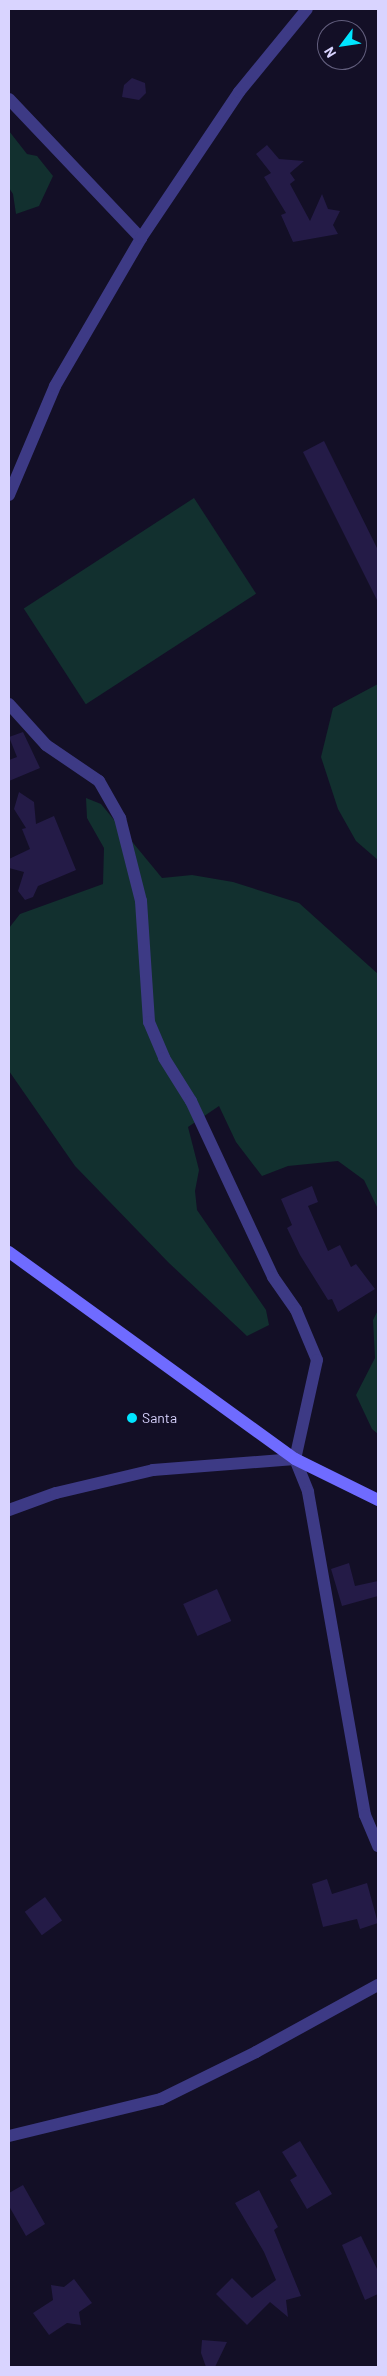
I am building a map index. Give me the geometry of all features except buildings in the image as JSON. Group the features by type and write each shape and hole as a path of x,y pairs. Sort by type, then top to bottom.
{"main road":[{"path":"9,1252 295,1459 378,1500"}],"street":[{"path":"9,495 54,386 141,238 239,92 307,9"},
{"path":"9,99 141,238"},
{"path":"9,704 46,745 99,781 120,818 141,901 148,1022 164,1058 191,1101 273,1277 296,1310 317,1360 295,1459 308,1492 365,1815 378,1846"},
{"path":"9,1510 56,1493 153,1470 295,1459"},
{"path":"9,2136 161,2099 256,2052 378,1985"}],"green space":[{"path":"9,131 27,154 37,156 53,176 39,206 16,214 13,194 9,188"},
{"path":"194,498 256,594 86,704 24,609"},
{"path":"378,684 378,860 356,841 338,809 321,757 333,708"},
{"path":"86,798 101,804 162,878 192,875 233,882 299,903 378,974 378,1209 364,1180 338,1161 288,1166 262,1176 236,1142 219,1106 188,1127 199,1170 195,1191 197,1210 266,1310 269,1325 247,1336 169,1263 75,1166 9,1071 9,928 20,914 103,884 104,848 87,818"},
{"path":"378,1310 378,1434 372,1429 356,1395 375,1358 373,1320"}],"place":[{"name":"Santa","path":"132,1418"}]}
